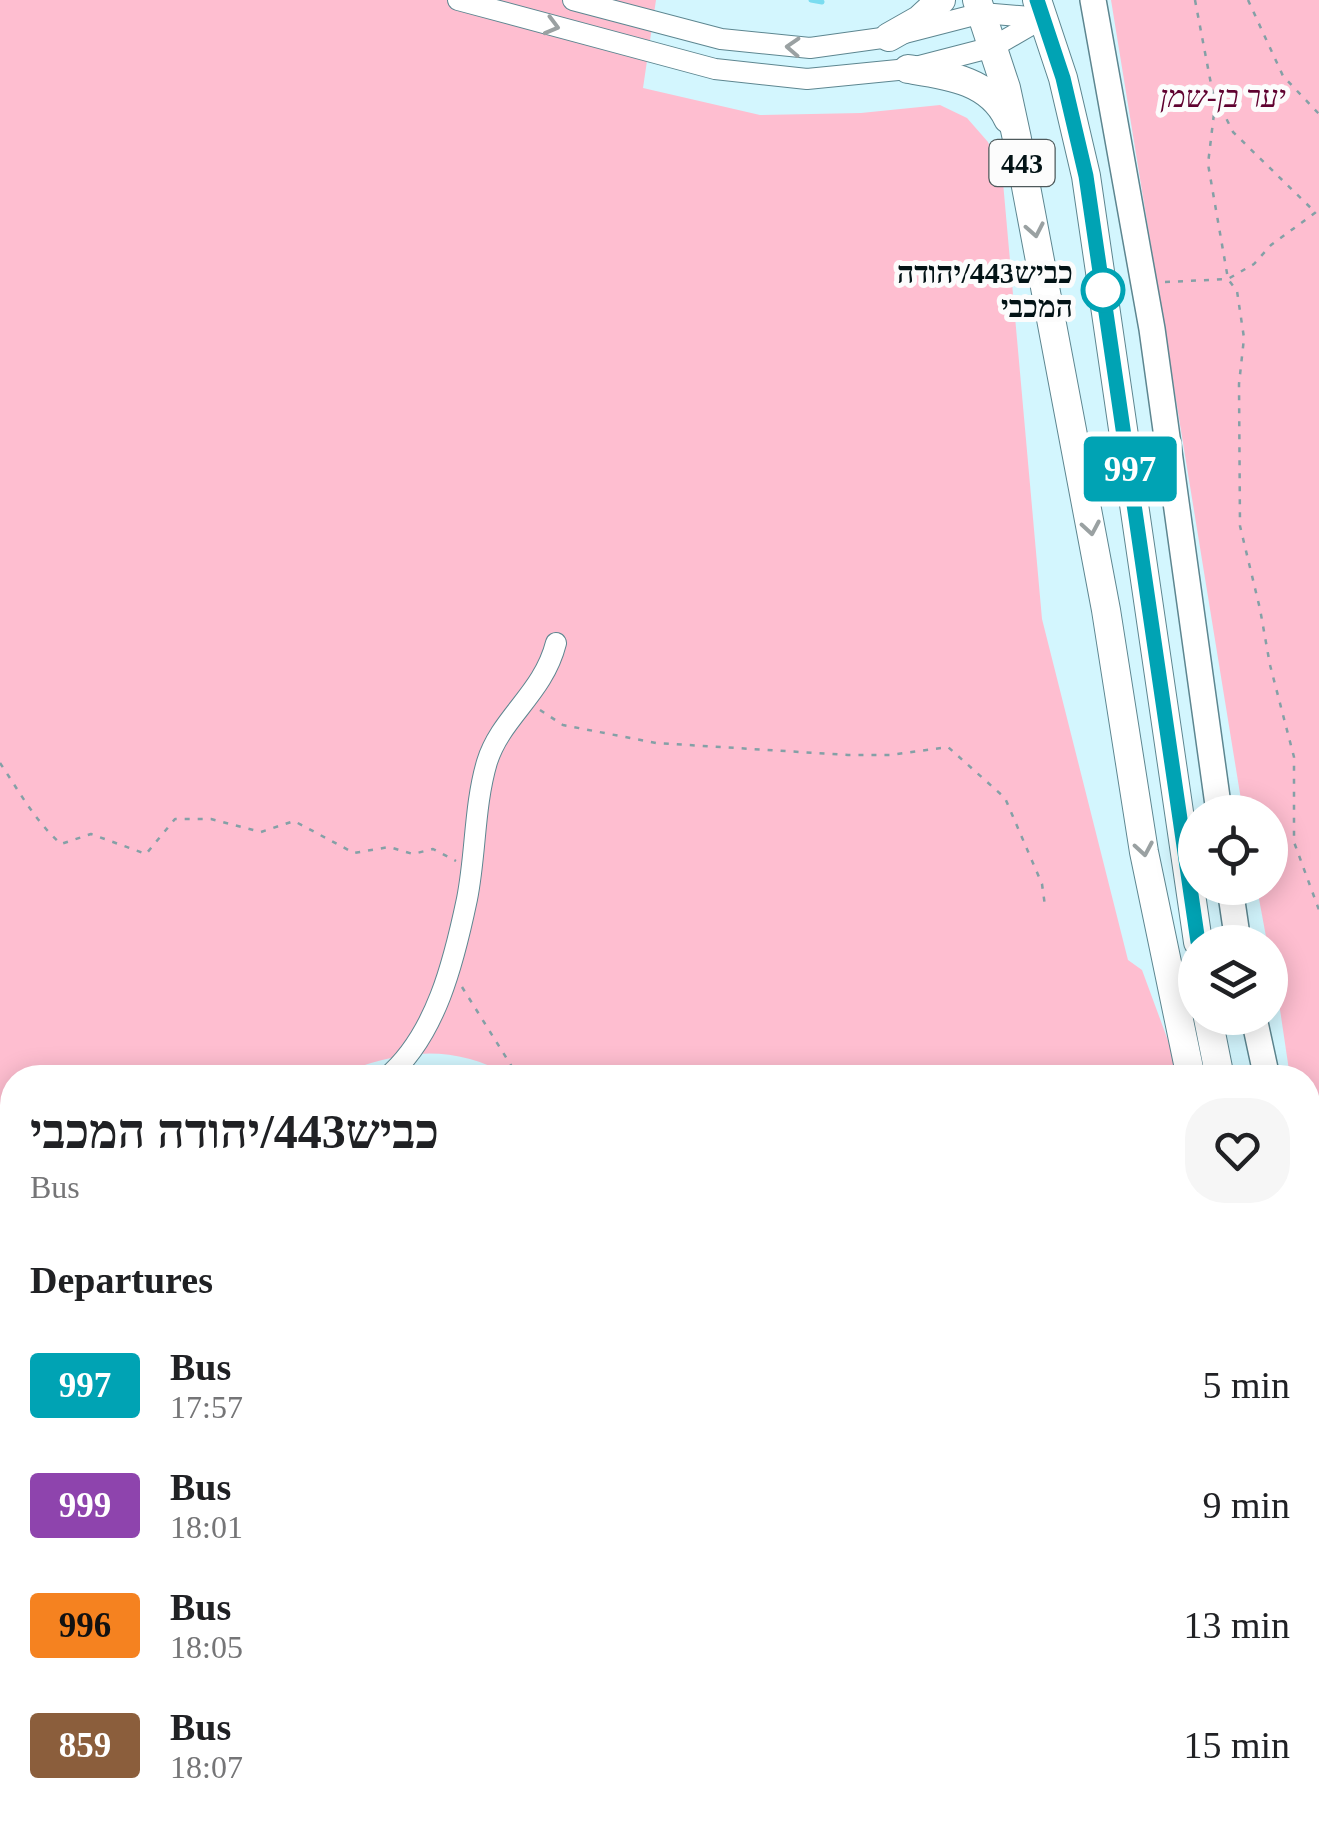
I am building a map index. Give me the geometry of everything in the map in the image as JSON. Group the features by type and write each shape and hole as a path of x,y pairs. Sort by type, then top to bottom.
{"highway":[{"path":"889,37 919,20 940,0"},
{"name":"443","path":"979,6 1006,88 1017,139 1106,610 1144,852 1187,1065"},
{"name":"443","path":"1040,9 1063,78 1086,176 1196,925"},
{"path":"908,69 980,88 1005,112 1017,139"},
{"path":"1211,1035 1217,1065"}],"main road":[{"path":"1093,0 1143,283 1217,795"},
{"path":"1258,1035 1264,1065"}],"street":[{"path":"458,0 715,69 807,78 908,69 992,47 1040,9"},
{"path":"572,0 721,39 810,48 889,37 979,6 1040,9"},
{"path":"400,1065 424,1033 449,964 467,898 488,759 508,724 550,669 556,643"}],"path":[{"path":"1195,0 1214,94 1208,164 1228,279 1236,291 1244,338 1239,384 1240,526 1294,757 1294,842 1319,910"},
{"path":"1248,0 1284,76 1319,114"},
{"path":"1143,283 1228,279 1254,264 1271,245 1318,212 1246,146 1214,94"},
{"path":"526,701 562,724 656,743 848,755 890,755 948,747 1005,798 1042,884 1045,906"},
{"path":"0,763 14,789 32,807 38,824 60,844 91,834 146,854 175,819 211,819 260,832 294,821 354,853 389,847 413,854 433,849 470,869"},
{"path":"449,964 511,1065"}],"green space":[{"path":"0,0 656,0 643,88 760,115 861,113 940,105 967,118 988,142 1002,171 1042,619 1128,960 1142,970 1175,1065 488,1065 446,1054 424,1054 366,1065 0,1065"},
{"name":"יער בן-שמן","path":"1111,0 1319,0 1319,1065 1288,1065 1284,1035 1288,1035 1288,925 1264,925 1260,905 1288,905 1288,795 1240,795"}],"waterway":[{"path":"811,0 822,2"}],"bus line":[{"name":"997","path":"1037,0 1063,78 1086,176 1196,925"}],"place":[{"name":"כביש443/יהודה המכבי","path":"1103,290"}]}
